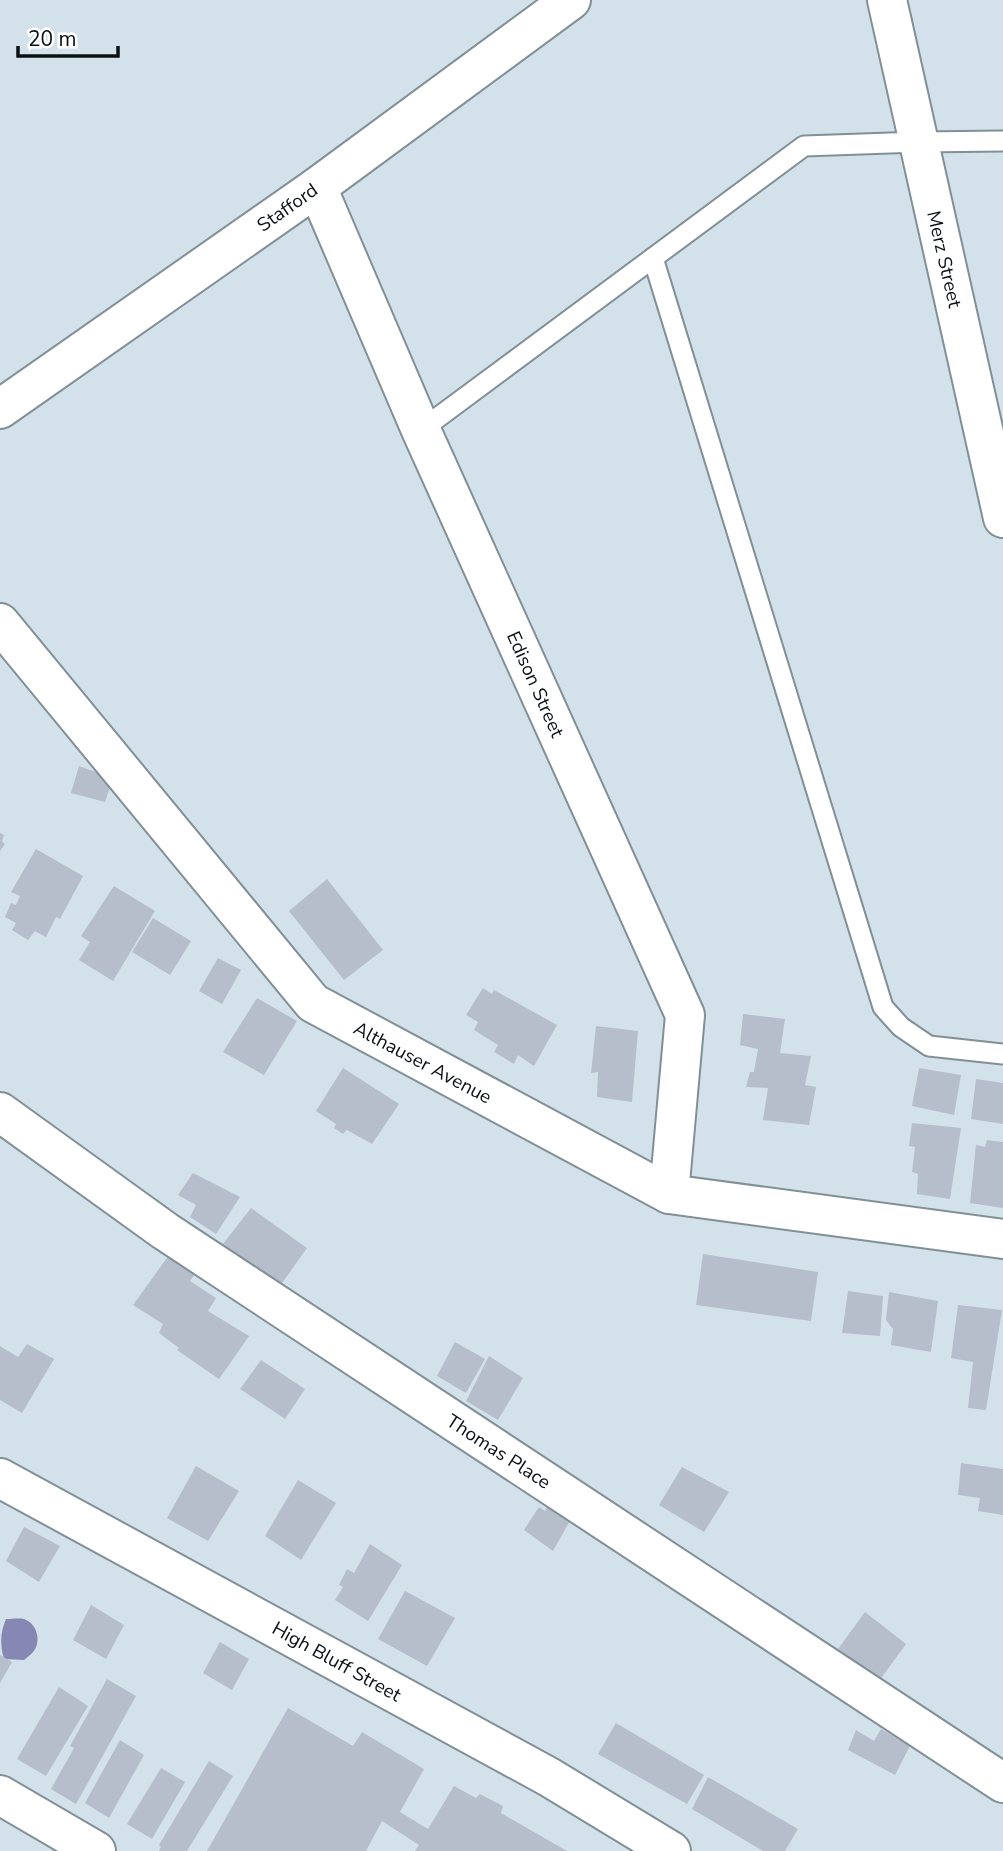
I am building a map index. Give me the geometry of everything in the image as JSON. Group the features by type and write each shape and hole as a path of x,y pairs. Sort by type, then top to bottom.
{"street":[{"name":"Stafford","path":"0,409 317,187 571,0"},
{"name":"Merz Street","path":"887,0 1003,518"},
{"name":"Edison Street","path":"317,187 421,430 685,1015 669,1194"},
{"name":"Althauser Avenue","path":"0,624 313,1003 669,1194 1003,1239"},
{"name":"Thomas Place","path":"0,1112 165,1231 1003,1783"},
{"name":"High Bluff Street","path":"0,1478 548,1777 671,1851"},
{"path":"0,1795 96,1851"}],"lane":[{"path":"421,430 804,146 1003,141"},
{"path":"653,258 883,1007 901,1027 929,1046 1003,1054"}],"water":[{"path":"6,1619 24,1619 32,1624 37,1633 36,1648 24,1660 4,1659 1,1639"}],"building":[{"path":"79,766 113,778 105,802 71,793"},
{"path":"0,833 4,835 2,841 5,844 0,851"},
{"path":"36,849 83,876 60,919 56,917 46,937 35,931 28,940 12,930 16,923 5,917 11,903 16,905 20,896 11,892"},
{"path":"327,879 383,950 344,980 289,911"},
{"path":"114,886 155,911 113,981 79,960 90,942 81,936"},
{"path":"153,918 191,941 170,975 132,952"},
{"path":"218,958 241,970 222,1004 199,991"},
{"path":"483,988 492,994 494,990 557,1025 534,1066 518,1055 514,1064 494,1052 498,1045 474,1030 478,1022 466,1015"},
{"path":"257,998 297,1021 264,1075 223,1052"},
{"path":"743,1014 785,1019 780,1053 811,1056 805,1085 816,1087 809,1125 763,1120 768,1088 746,1087 750,1072 754,1072 758,1049 740,1045"},
{"path":"596,1026 638,1031 632,1102 597,1097 598,1072 591,1073"},
{"path":"343,1068 399,1104 372,1144 347,1130 343,1134 334,1128 336,1124 316,1111"},
{"path":"919,1068 961,1075 954,1115 912,1106"},
{"path":"976,1079 1003,1083 1003,1124 971,1119"},
{"path":"912,1123 961,1128 950,1199 917,1194 918,1174 912,1172 915,1147 909,1146"},
{"path":"987,1140 1003,1142 1003,1208 970,1203 976,1145 985,1147"},
{"path":"193,1173 240,1197 216,1234 190,1217 196,1205 178,1195"},
{"path":"251,1208 307,1248 280,1286 223,1244"},
{"path":"703,1254 818,1272 811,1321 696,1305"},
{"path":"169,1255 196,1272 190,1281 216,1298 208,1311 249,1336 219,1379 177,1350 179,1348 159,1333 163,1324 133,1305"},
{"path":"848,1291 883,1296 880,1336 842,1333"},
{"path":"889,1292 938,1301 931,1352 891,1345 893,1329 886,1320"},
{"path":"958,1305 1002,1310 986,1410 968,1408 973,1362 951,1358"},
{"path":"455,1342 485,1359 466,1393 437,1376"},
{"path":"27,1344 54,1359 22,1413 0,1400 0,1346 18,1357"},
{"path":"489,1356 523,1378 498,1420 466,1401"},
{"path":"261,1360 305,1389 285,1419 240,1389"},
{"path":"961,1463 1003,1469 1003,1515 978,1511 980,1498 958,1495"},
{"path":"196,1466 239,1491 208,1541 167,1518"},
{"path":"682,1467 729,1492 704,1532 659,1505"},
{"path":"298,1480 336,1503 301,1560 265,1536"},
{"path":"553,1495 576,1510 553,1551 524,1530 539,1507 545,1511"},
{"path":"24,1527 60,1546 39,1582 6,1561"},
{"path":"370,1544 402,1565 368,1621 335,1600 343,1587 339,1585 347,1569 354,1573"},
{"path":"405,1591 455,1618 427,1666 378,1639"},
{"path":"91,1605 124,1625 106,1659 73,1640"},
{"path":"865,1612 906,1644 879,1681 838,1649"},
{"path":"220,1642 249,1659 232,1690 203,1673"},
{"path":"0,1655 12,1662 0,1683"},
{"path":"107,1679 136,1696 76,1804 51,1789 74,1748 70,1746"},
{"path":"59,1687 88,1706 46,1776 17,1759"},
{"path":"288,1708 353,1746 362,1732 424,1769 400,1812 428,1829 454,1786 476,1798 480,1794 503,1806 501,1813 567,1851 415,1851 419,1845 382,1821 366,1851 207,1851"},
{"path":"616,1723 704,1775 687,1804 598,1754"},
{"path":"881,1729 910,1746 895,1775 848,1750 856,1730 874,1741"},
{"path":"120,1740 144,1755 109,1818 85,1803"},
{"path":"209,1761 233,1776 187,1851 159,1851 159,1845"},
{"path":"161,1768 185,1782 152,1839 127,1824"},
{"path":"708,1777 798,1829 785,1851 763,1851 692,1809"}]}
